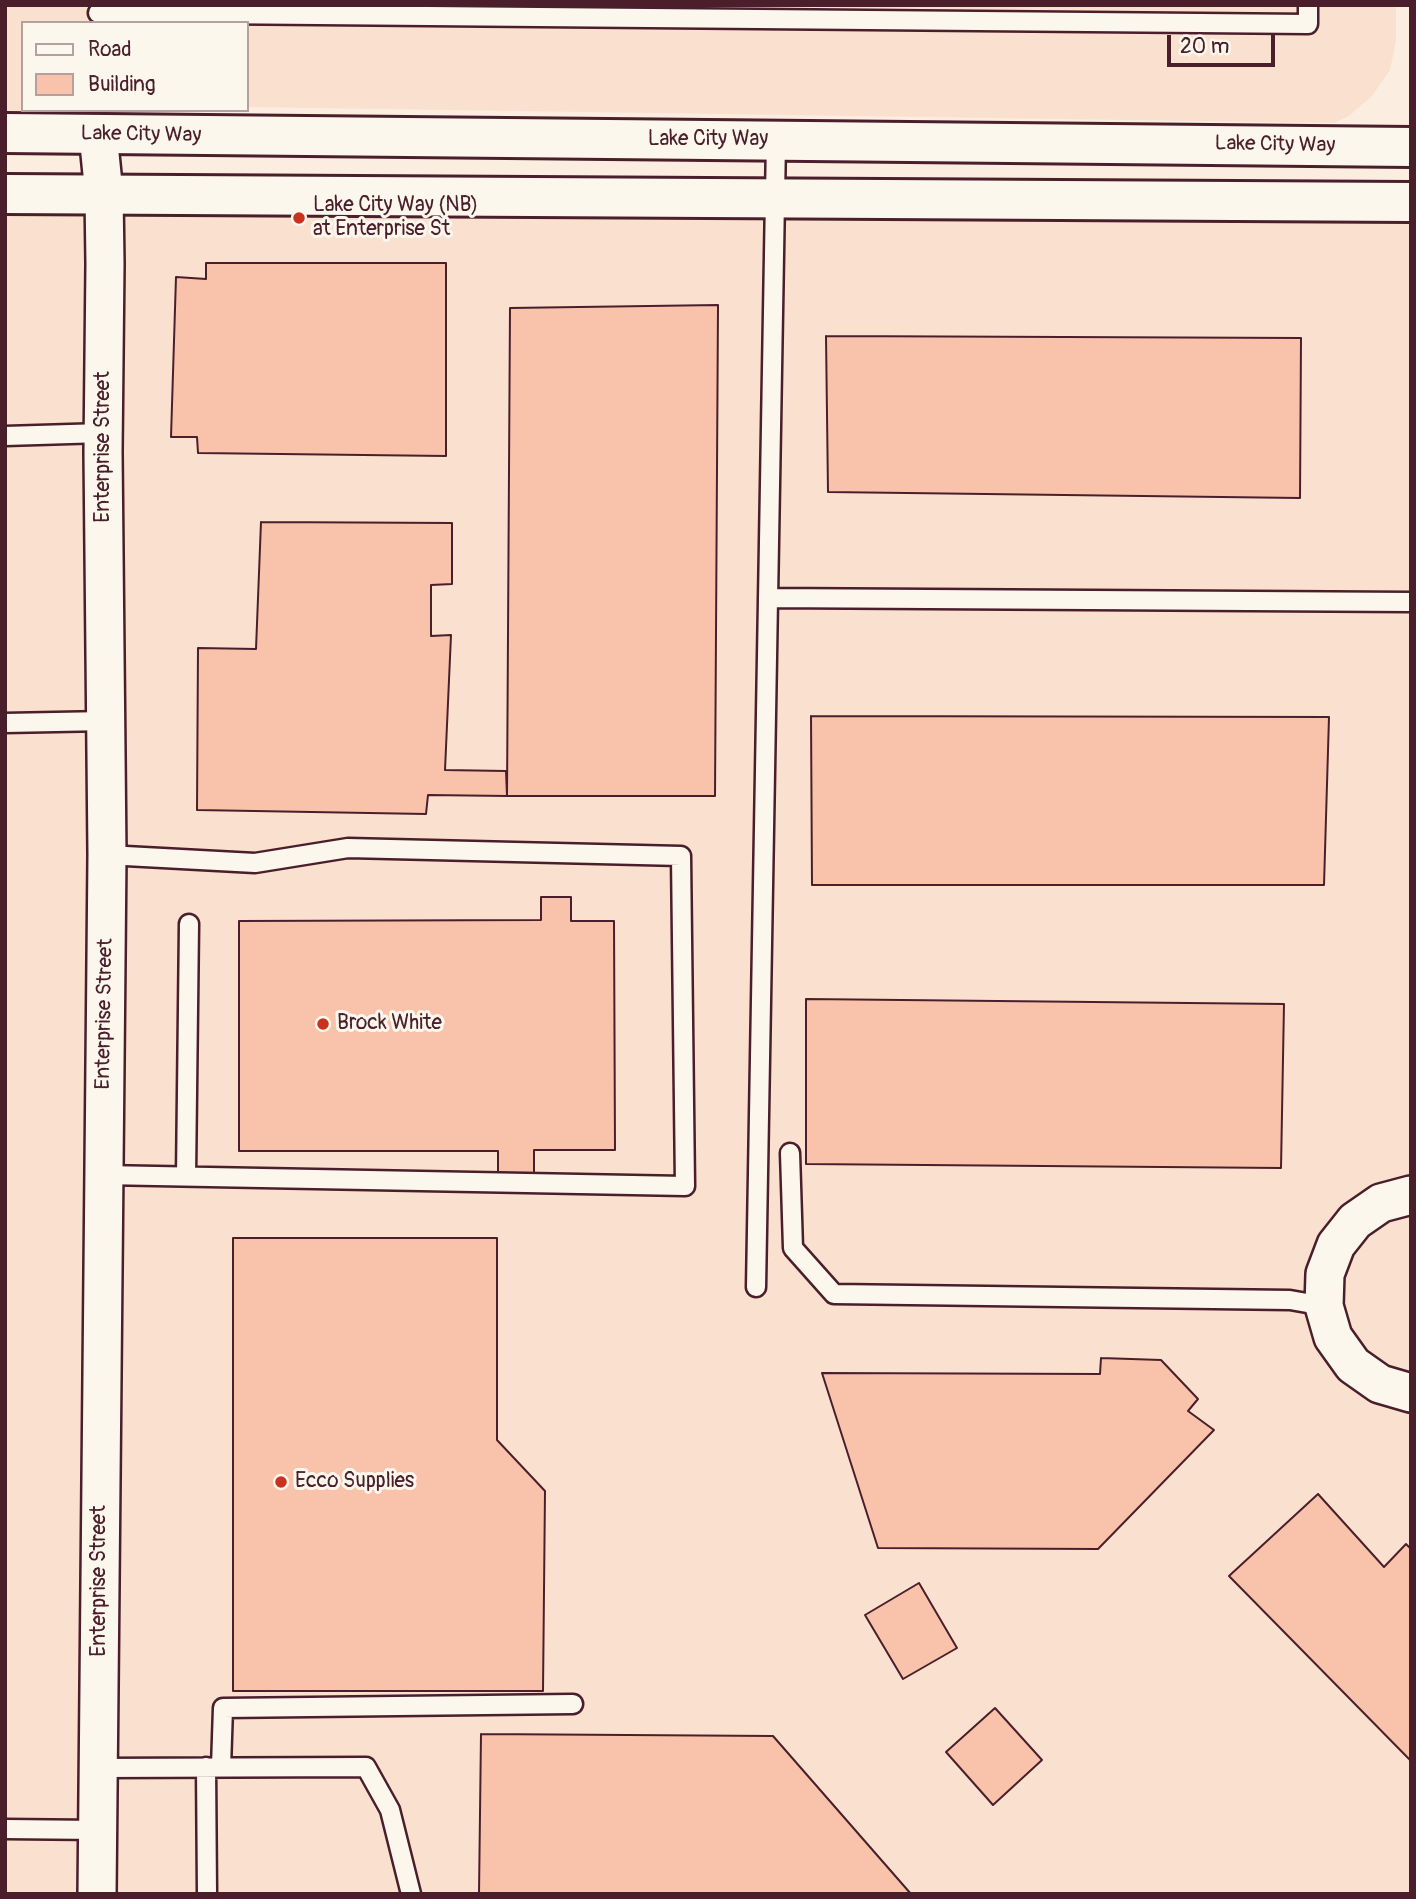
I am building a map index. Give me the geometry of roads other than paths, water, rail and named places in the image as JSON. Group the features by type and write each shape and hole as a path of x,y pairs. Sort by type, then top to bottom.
{"street":[{"name":"Lake City Way","path":"5,133 99,123 776,141 1411,147"},
{"name":"Enterprise Street","path":"97,1894 107,855 104,194 99,123"},
{"path":"5,194 1411,202"},
{"path":"1411,1195 1381,1203 1355,1221 1336,1245 1325,1274 1324,1306 1333,1338 1353,1365 1380,1384 1411,1393"}],"lane":[{"path":"98,14 1308,24 1308,5"},
{"path":"756,1287 776,141"},
{"path":"5,436 103,433"},
{"path":"768,598 1411,602"},
{"path":"5,723 106,721"},
{"path":"103,1175 685,1186 681,856 348,848 253,863 107,855"},
{"path":"186,1176 189,924"},
{"path":"790,1153 793,1248 834,1294 1290,1300 1324,1306"},
{"path":"207,1894 213,1768 223,1707 573,1704"},
{"path":"99,1768 366,1767 390,1810 411,1894"},
{"path":"5,1829 98,1830"}],"place":[{"name":"Lake City Way (NB) at Enterprise St","path":"299,218"},
{"name":"Brock White","path":"323,1024"},
{"name":"Ecco Supplies","path":"281,1482"}]}
